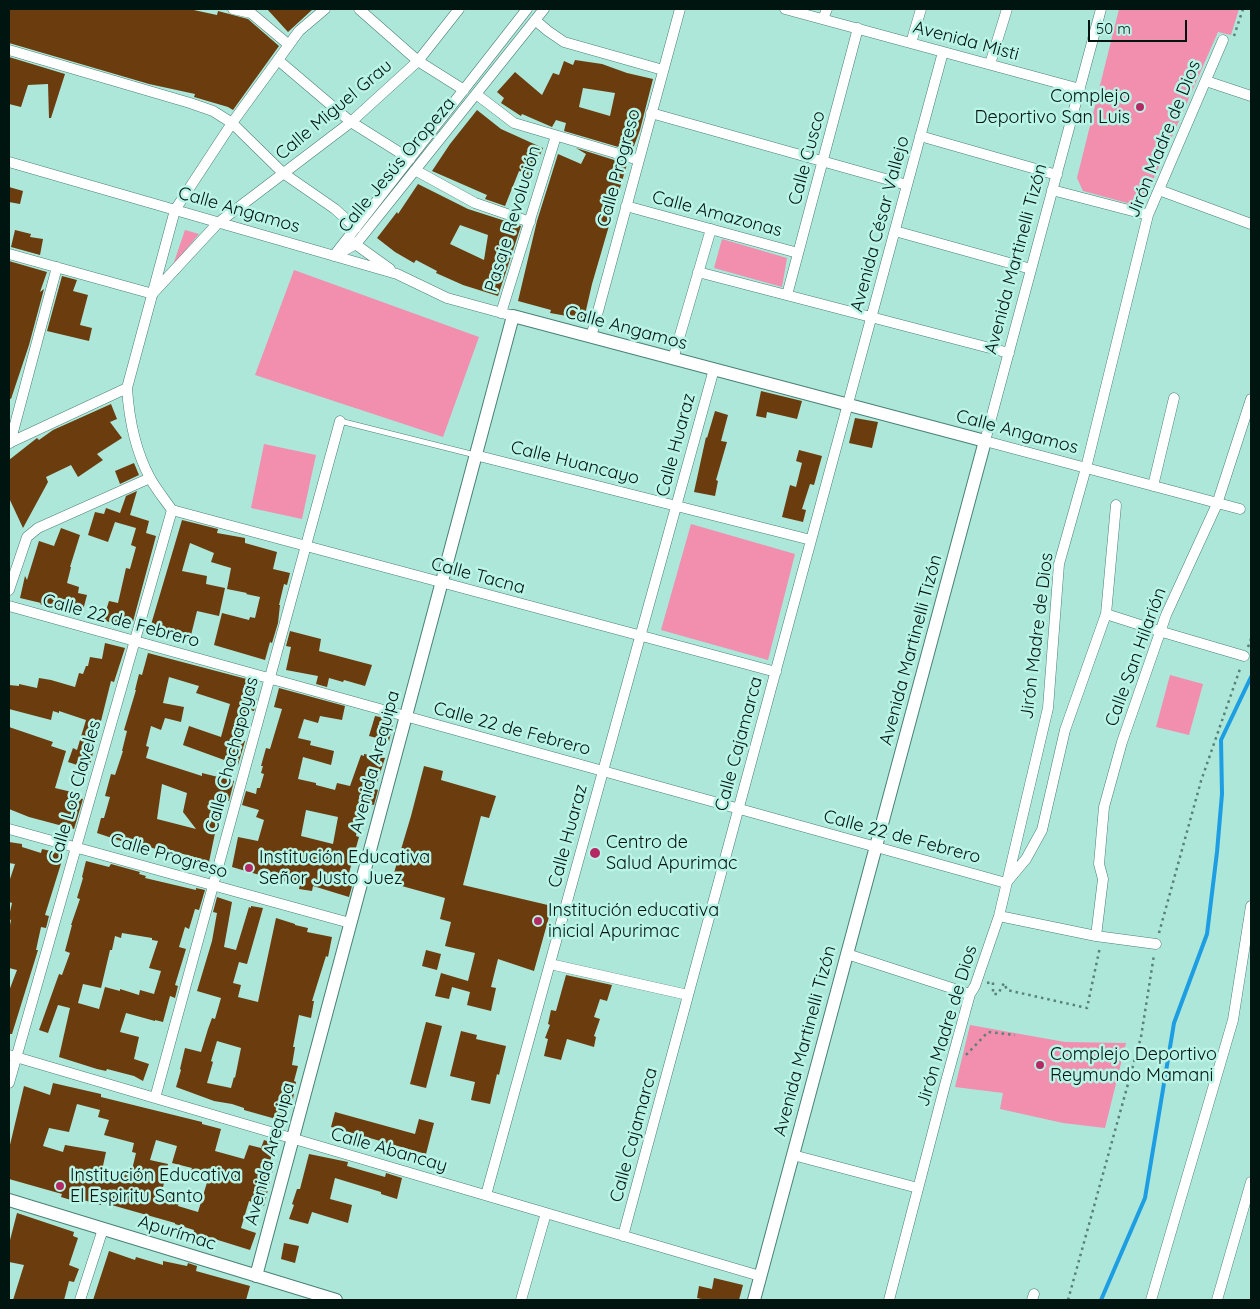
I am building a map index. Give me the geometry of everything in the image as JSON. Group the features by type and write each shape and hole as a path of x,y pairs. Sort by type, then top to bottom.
{"street":[{"path":"233,9 251,13 289,45"},
{"path":"172,510 150,478 134,439 128,413 127,388 175,210 232,123 299,31 325,9"},
{"path":"359,9 418,61 464,90"},
{"name":"Calle Miguel Grau","path":"153,294 218,223 351,122 418,61 459,9"},
{"name":"Calle Jesús Oropeza","path":"352,241 356,228 527,9"},
{"name":"Calle Jesús Oropeza","path":"334,256 352,241 415,170 544,9"},
{"name":"Calle Progreso","path":"591,337 680,9"},
{"name":"Avenida Misti","path":"785,9 1080,89"},
{"path":"823,19 826,9"},
{"path":"911,43 921,9"},
{"path":"990,64 1007,9"},
{"name":"Avenida Martinelli Tizón","path":"754,1300 1101,9"},
{"path":"535,20 564,42 663,70"},
{"name":"Calle Cusco","path":"787,295 858,28"},
{"name":"Jirón Madre de Dios","path":"889,1300 953,1056 998,916 1048,708 1059,564 1086,468 1148,215 1223,40"},
{"path":"9,50 213,111 232,123 283,173 335,209 356,228"},
{"name":"Avenida César Vallejo","path":"848,405 943,52"},
{"path":"278,60 351,122 410,159"},
{"path":"1206,81 1251,96"},
{"path":"476,94 514,123 639,160"},
{"path":"652,113 907,185"},
{"name":"Pasaje Revolución","path":"507,314 530,222 556,136"},
{"path":"920,136 1056,175"},
{"name":"Calle Angamos","path":"9,162 397,274 447,298 1240,509"},
{"path":"415,170 475,203 530,222"},
{"path":"1052,190 1148,215"},
{"path":"1159,190 1251,224"},
{"name":"Calle Amazonas","path":"626,206 798,253"},
{"path":"673,358 711,229"},
{"path":"895,231 1031,269"},
{"path":"352,241 397,274"},
{"path":"9,254 153,294"},
{"path":"9,443 58,267"},
{"path":"698,272 1008,353"},
{"name":"Avenida Arequipa","path":"256,1276 475,455 507,314"},
{"name":"Calle Huaraz","path":"486,1195 714,369"},
{"path":"9,443 127,388"},
{"path":"1153,486 1174,398"},
{"name":"Calle San Hilarión","path":"1099,936 1103,878 1099,864 1104,806 1122,742 1160,631 1217,504 1251,399"},
{"name":"Calle Cajamarca","path":"623,1236 848,405"},
{"name":"Calle Chachapoyas","path":"155,1098 340,420"},
{"name":"Calle Huancayo","path":"475,455 811,540"},
{"path":"9,590 27,537 38,528 150,478"},
{"path":"1006,883 1026,859 1042,830 1065,730 1106,614 1116,505"},
{"name":"Calle Tacna","path":"172,510 776,672"},
{"name":"Calle Los Claveles","path":"9,1083 12,1056 76,847 172,510"},
{"name":"Calle 22 de Febrero","path":"9,606 1006,883"},
{"path":"1106,614 1244,656"},
{"name":"Calle Progreso","path":"9,829 350,923"},
{"path":"1151,1300 1233,1020 1251,906"},
{"path":"998,916 1099,936 1156,944"},
{"path":"847,954 973,990"},
{"path":"550,964 688,995"},
{"name":"Calle Abancay","path":"12,1056 760,1276"},
{"path":"793,1155 918,1188"},
{"path":"1217,1300 1251,1182"},
{"name":"Apurímac","path":"9,1200 336,1300"},
{"path":"521,1300 546,1213"},
{"path":"80,1300 103,1229"}],"lane":[{"path":"340,420 475,455"}],"path":[{"path":"1223,40 1232,42 1243,9"},
{"path":"1068,1300 1141,1037 1156,944 1201,780 1251,639"},
{"path":"973,990 993,982 993,994 998,994 1004,983 1007,990 1087,1008 1099,936"},
{"path":"953,1056 964,1057 988,1032 1015,1035"}],"shaded area":[{"name":"Complejo Deportivo San Luis","path":"1119,9 1239,9 1231,35 1218,32 1146,196 1131,204 1083,191 1077,178"},
{"path":"185,230 199,234 173,265"},
{"path":"722,239 787,258 782,287 714,268"},
{"path":"294,270 479,337 443,437 255,375"},
{"path":"264,444 316,455 302,519 251,508"},
{"path":"691,524 795,554 768,660 661,630"},
{"path":"1170,675 1203,684 1189,735 1156,727"},
{"name":"Complejo Deportivo Reymundo Mamani","path":"970,1025 1065,1042 1126,1043 1105,1128 1063,1123 1000,1109 1003,1093 955,1087"}],"building":[{"path":"9,9 189,9 217,15 218,11 248,19 279,46 233,110 194,97 195,94 149,84 9,43"},
{"path":"267,9 313,9 288,32"},
{"path":"9,57 65,74 51,118 49,118 48,84 28,85 21,107 9,104"},
{"path":"575,60 602,64 627,73 653,79 640,130 632,151 564,131 566,123 556,120 552,127 522,114 521,116 501,103 504,98 497,92 515,72 542,95 553,73 559,75 564,61 573,65","holes":["583,88 615,93 610,116 579,107"]},
{"path":"477,110 501,129 543,148 531,176 519,171 505,206 485,199 487,195 432,171 450,144"},
{"path":"576,148 627,164 592,284 584,319 550,313 551,310 518,301 537,221 558,154 581,164 586,154"},
{"path":"418,184 468,209 521,226 498,296 463,285 436,273 437,271 416,260 414,263 395,252 377,238 397,212 398,214","holes":["460,225 488,235 484,260 450,244"]},
{"path":"9,187 23,191 20,204 9,202"},
{"path":"15,230 31,234 30,237 43,239 40,255 11,247"},
{"path":"9,261 47,272 40,292 44,289 29,345 11,399 9,398"},
{"path":"62,276 77,280 73,291 88,295 80,325 92,328 89,341 47,331"},
{"path":"761,391 802,401 797,419 767,412 766,418 756,416"},
{"path":"111,404 117,419 110,422 122,438 97,454 103,460 78,477 71,465 46,477 48,482 23,528 9,498 9,460 37,438 39,440 53,430"},
{"path":"715,411 728,415 721,441 727,442 716,480 718,481 715,496 694,492 706,437"},
{"path":"855,418 878,422 872,448 849,443"},
{"path":"799,450 822,456 814,485 810,484 802,509 806,510 803,522 782,517 790,485 796,487 802,463 796,461"},
{"path":"134,463 139,475 120,484 115,471"},
{"path":"137,491 130,515 149,521 146,533 156,536 131,629 103,620 109,601 118,603 126,568 130,569 136,547 131,545 136,528 115,522 108,542 88,535 95,512 104,514 106,508 120,513 126,496"},
{"path":"182,520 218,529 217,533 245,538 245,543 277,552 273,569 290,573 287,585 284,584 279,605 278,623 265,660 214,645 222,613 249,620 250,617 255,618 260,597 227,589 231,568 211,562 214,553 190,543 182,571 207,576 206,584 225,588 219,616 197,611 190,639 173,635 174,632 150,628"},
{"path":"61,528 80,535 67,583 79,587 78,593 87,595 82,614 73,611 73,614 62,612 41,603 20,598 25,576 27,580 39,541 54,546"},
{"path":"290,631 321,639 319,651 372,665 365,686 329,678 327,687 316,684 318,676 286,670 291,647 286,646"},
{"path":"105,643 125,648 114,682 111,681 89,769 68,762 73,748 77,750 86,720 59,711 59,713 53,711 51,720 9,709 9,685 19,686 19,684 37,688 39,678 75,687 79,673 83,674 86,666 88,666 90,657 102,659"},
{"path":"148,653 258,682 254,698 257,699 254,711 248,710 240,740 245,741 238,765 183,745 189,726 221,737 230,704 196,693 199,686 169,677 163,703 184,707 181,722 165,718 161,730 151,726 146,746 149,747 146,758 202,776 202,773 234,781 229,801 226,800 223,810 220,809 209,862 164,848 163,851 128,841 127,843 97,833 110,797 105,796 111,774 115,775 123,751 127,731 124,730 139,674 142,675","holes":["162,784 187,793 183,812 196,829 157,819"]},
{"path":"279,688 345,706 342,720 320,716 318,723 304,719 298,738 311,741 310,745 334,751 331,765 303,757 298,779 335,790 337,783 350,786 361,755 385,758 375,789 378,790 374,805 362,802 356,836 359,837 349,873 353,875 349,897 313,886 312,891 299,889 300,884 277,880 232,867 238,837 258,841 264,820 256,817 259,810 242,805 246,791 256,794 257,788 260,788 264,774 261,773 263,766 261,766 266,748 270,749 282,709 274,707","holes":["306,810 338,817 333,844 301,836"]},
{"path":"375,716 394,720 389,741 369,736"},
{"path":"9,727 53,742 51,746 66,751 55,788 76,793 75,797 83,799 74,829 29,817 9,809"},
{"path":"424,766 443,771 441,780 496,796 489,818 481,816 463,885 552,906 534,971 498,959 491,987 496,988 491,1011 467,1005 470,992 452,987 449,999 435,996 441,973 468,981 475,953 445,946 451,922 440,919 445,898 391,883"},
{"path":"9,842 22,844 22,847 41,853 42,849 64,854 45,915 49,916 46,928 41,927 36,950 38,950 12,1034 9,1034 9,991 17,970 9,968 9,930 11,920 9,916 12,903 9,902 9,882 15,864 9,863"},
{"path":"86,861 109,867 111,864 140,872 139,874 146,876 145,878 196,890 196,888 205,890 199,910 195,909 189,929 185,927 179,947 186,949 175,985 178,986 175,998 170,996 163,1022 126,1013 120,1032 139,1037 134,1059 149,1064 143,1081 134,1076 107,1069 106,1071 97,1069 59,1057 70,1008 58,1005 48,1033 39,1030 59,974 62,975 70,953 65,951 80,899 77,898","holes":["122,933 152,938 152,940 158,941 149,968 161,971 154,994 140,990 139,995 105,987 99,1009 78,1003 83,984 101,988 115,936 121,938"]},
{"path":"217,897 232,902 224,947 236,950 249,907 263,908 247,964 239,962 233,983 241,985 238,997 258,1002 276,918 308,928 307,932 332,937 328,957 326,956 312,1001 314,1001 311,1018 299,1015 293,1047 295,1047 292,1065 298,1066 294,1081 296,1082 293,1099 290,1099 283,1121 244,1110 244,1108 232,1104 214,1101 176,1087 185,1048 201,1052 212,1018 215,1019 221,998 197,991 212,941 217,913 213,912","holes":["217,1041 241,1048 231,1088 207,1083"]},
{"path":"426,950 441,954 437,970 422,966"},
{"path":"566,975 612,985 607,1001 600,999 594,1017 600,1019 594,1036 596,1037 594,1047 567,1039 561,1060 544,1056 548,1039 545,1038 550,1025 548,1024 551,1010 556,1011"},
{"path":"426,1022 442,1026 426,1088 410,1084"},
{"path":"461,1031 477,1035 476,1039 506,1046 490,1104 471,1100 475,1082 450,1076"},
{"path":"53,1083 101,1094 101,1097 202,1122 202,1124 221,1129 215,1151 244,1159 249,1145 261,1148 264,1140 275,1144 268,1168 273,1169 264,1206 249,1201 241,1228 256,1233 250,1250 205,1236 205,1238 193,1236 194,1230 175,1223 101,1202 101,1205 83,1200 83,1203 71,1200 61,1197 62,1194 9,1179 9,1149 24,1086 50,1095","holes":["77,1104 100,1110 98,1117 109,1120 104,1135 134,1143 132,1152 136,1153 131,1174 125,1173 123,1181 101,1175 106,1152 65,1145 63,1152 43,1146 49,1128 69,1132","156,1140 177,1146 172,1163 192,1168 191,1171 209,1176 198,1212 178,1206 180,1198 166,1195 166,1193 162,1192 168,1164 150,1160"]},
{"path":"335,1112 415,1134 419,1119 434,1123 426,1154 331,1127"},
{"path":"309,1154 348,1162 347,1166 385,1177 386,1173 402,1178 397,1199 335,1178 330,1199 352,1205 348,1223 312,1212 308,1224 289,1219 297,1189 300,1189"},
{"path":"17,1213 74,1232 73,1236 78,1238 69,1265 79,1269 74,1282 69,1281 64,1300 13,1300 24,1265 9,1262 9,1244"},
{"path":"284,1243 299,1246 295,1263 281,1259"},
{"path":"109,1251 135,1260 136,1257 163,1265 163,1261 187,1266 188,1263 197,1266 196,1271 250,1286 246,1300 93,1300"},
{"path":"714,1278 743,1285 739,1300 706,1300 697,1298 699,1286 712,1289"}],"waterway":[{"path":"1101,1300 1145,1198 1174,1023 1207,934 1222,794 1221,740 1251,677"}],"place":[{"name":"Complejo Deportivo San Luis","path":"1140,107"},
{"name":"Centro de Salud Apurimac","path":"595,853"},
{"name":"Institución Educativa Señor Justo Juez","path":"249,868"},
{"name":"Institución educativa inicial Apurimac","path":"538,921"},
{"name":"Complejo Deportivo Reymundo Mamani","path":"1040,1065"},
{"name":"Institución Educativa El Espiritu Santo","path":"60,1186"}]}
